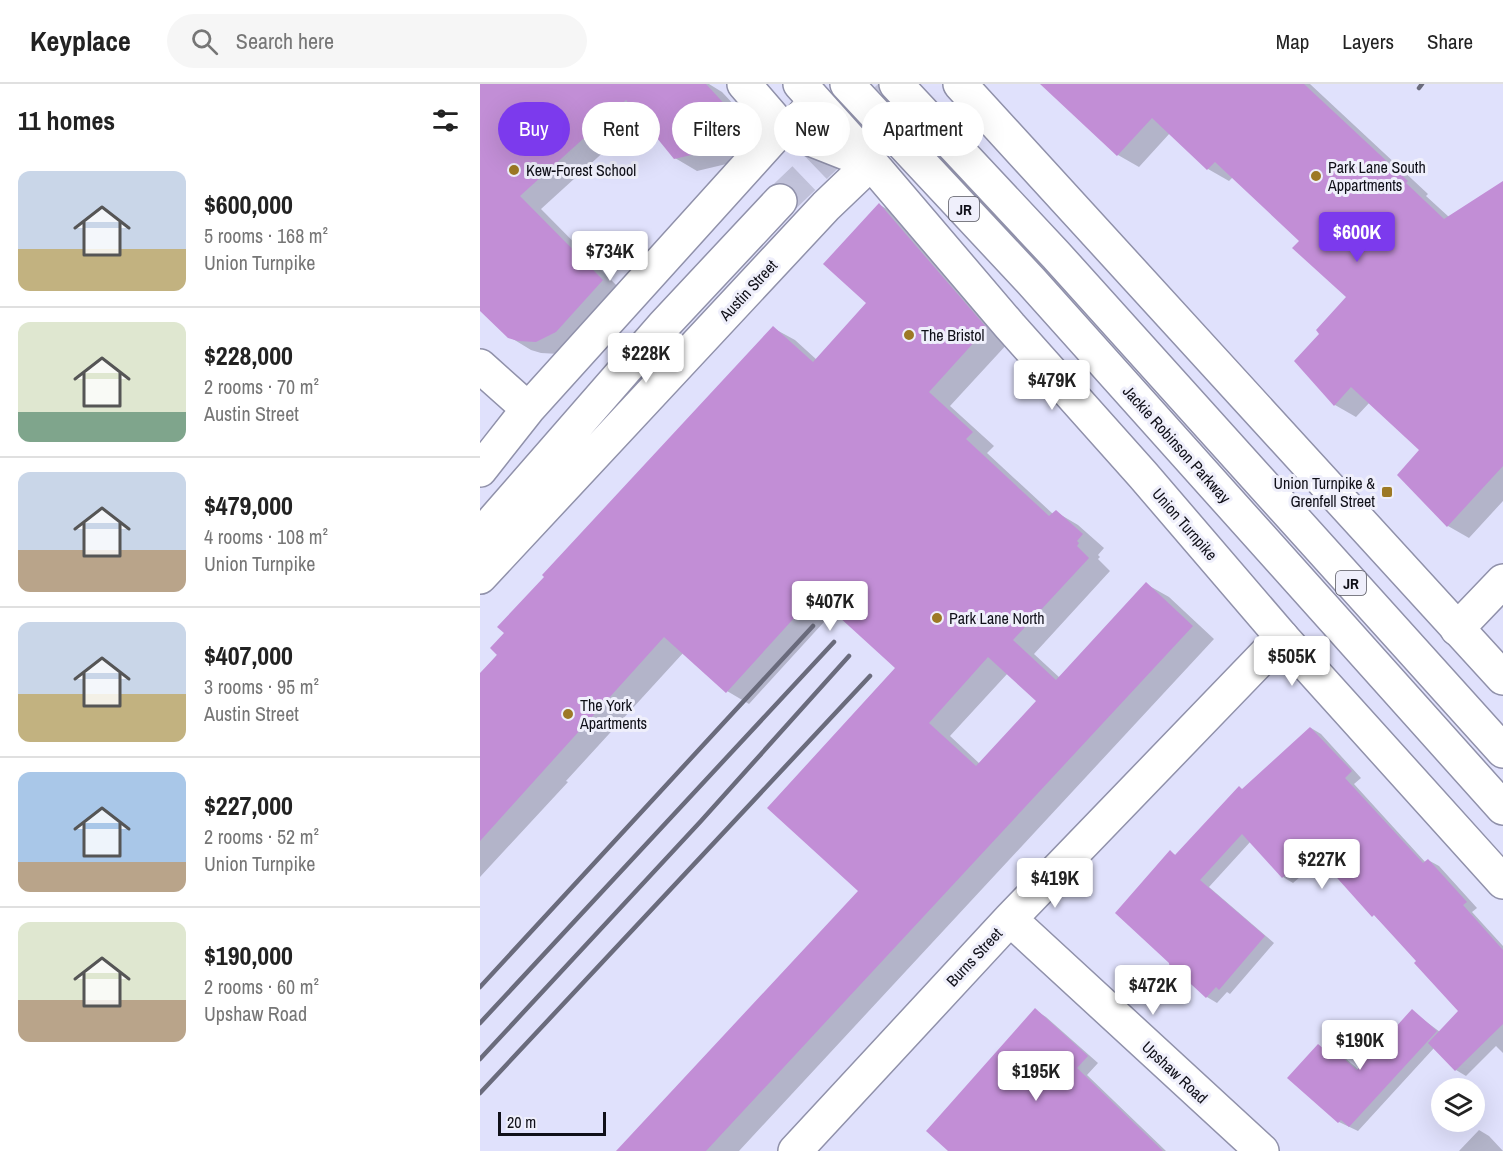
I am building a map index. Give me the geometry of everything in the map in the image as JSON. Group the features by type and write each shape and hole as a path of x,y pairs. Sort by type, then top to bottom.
{"main road":[{"name":"Union Turnpike","path":"744,84 774,119"},
{"name":"Jackie Robinson Parkway","path":"848,84 1031,281 1503,808"},
{"name":"JR","path":"896,84 1056,255 1503,751"},
{"path":"965,86 1503,678"},
{"name":"Union Turnpike","path":"806,90 1282,637 1503,882"},
{"path":"480,470 528,409 774,137"},
{"name":"Union Turnpike","path":"850,155 871,163"},
{"name":"Austin Street","path":"480,577 826,206 871,163"},
{"path":"480,536 663,326 780,201"},
{"path":"480,366 528,409"},
{"path":"1457,629 1503,580"},
{"name":"Burns Street","path":"795,1151 1010,919 1282,637"},
{"name":"Upshaw Road","path":"1010,919 1262,1151"}],"building":[{"path":"480,84 706,84 723,102 672,102 672,156 687,156 674,159 660,142 660,102 628,102 626,100 624,102 582,102 582,140 570,151 570,102 498,102 498,156 564,156 520,196 603,280 556,332 536,342 508,338 480,311"},
{"path":"1040,84 1304,84 1408,181 1406,183 1444,219 1503,181 1503,466 1447,527 1397,475 1419,450 1351,387 1334,406 1294,361 1319,334 1316,330 1346,297 1292,248 1299,241 1215,162 1207,170 1152,118 1117,156"},
{"path":"879,203 987,328 929,392 973,432 966,439 1049,516 1056,510 1083,534 1077,541 1079,543 1077,546 1089,558 1013,640 1056,680 1146,582 1193,626 706,1151 616,1151 858,891 767,808 895,668 815,595 726,693 664,637 480,841 480,673 497,655 490,648 504,633 497,627 544,577 542,575 773,326 813,362 866,303 823,264","holes":["988,657 1036,701 976,766 929,723"]},
{"path":"1310,727 1352,771 1345,778 1423,863 1428,859 1467,902 1463,905 1503,950 1503,1024 1455,1071 1428,1043 1458,1011 1414,963 1416,961 1374,915 1372,917 1313,851 1282,878 1242,834 1200,880 1265,936 1219,990 1216,987 1206,998 1179,973 1171,974 1169,963 1115,913 1170,850 1175,855 1239,786 1242,789"},
{"path":"1035,1008 1088,1056 1077,1068 1163,1151 948,1151 926,1131"},
{"path":"1412,1009 1437,1031 1349,1127 1341,1120 1338,1123 1287,1078 1318,1044 1331,1055 1335,1051 1357,1070"}],"tunnel":[{"path":"780,201 902,84"}],"railway":[{"path":"1419,88 1422,84"},
{"path":"480,987 813,626"},
{"path":"480,1023 834,642"},
{"path":"480,1059 701,821 849,656"},
{"path":"480,1093 870,676"}],"place":[{"name":"Kew-Forest School","path":"514,170"},
{"name":"Park Lane South Appartments","path":"1316,176"},
{"name":"The Bristol","path":"909,335"},
{"name":"Union Turnpike & Grenfell Street","path":"1387,492"},
{"name":"Park Lane North","path":"937,618"},
{"name":"The York Apartments","path":"568,714"}]}
